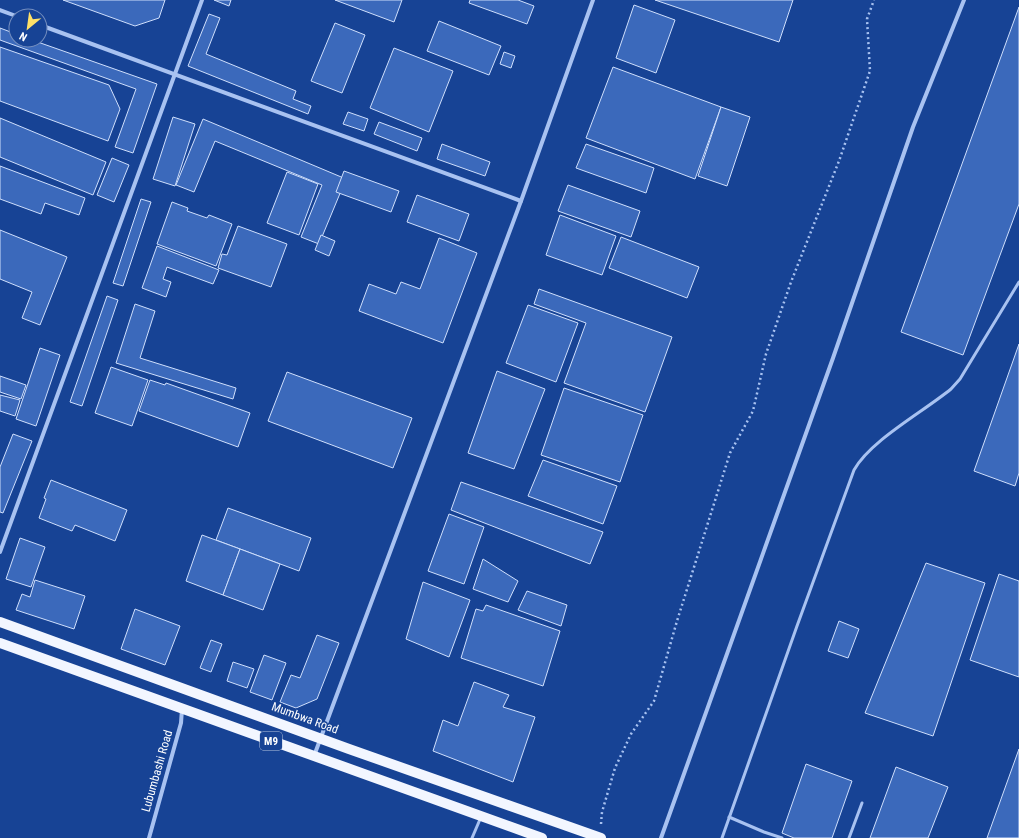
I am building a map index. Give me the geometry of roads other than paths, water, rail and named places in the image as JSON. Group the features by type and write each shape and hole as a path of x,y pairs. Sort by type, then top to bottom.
{"main road":[{"name":"Mumbwa Road","path":"0,622 600,838"},
{"name":"M9","path":"0,643 542,838"}],"street":[{"path":"0,552 202,0"},
{"path":"314,756 322,738 521,201 593,0"},
{"path":"661,838 830,365 913,127 964,0"},
{"path":"48,28 521,201"},
{"name":"Lubumbashi Road","path":"149,838 181,723 182,709"}],"lane":[{"path":"722,838 854,470 860,459 872,447 951,389 960,379 1019,282"},
{"path":"848,838 862,803"},
{"path":"472,838 481,815"},
{"path":"729,817 782,838"}]}
